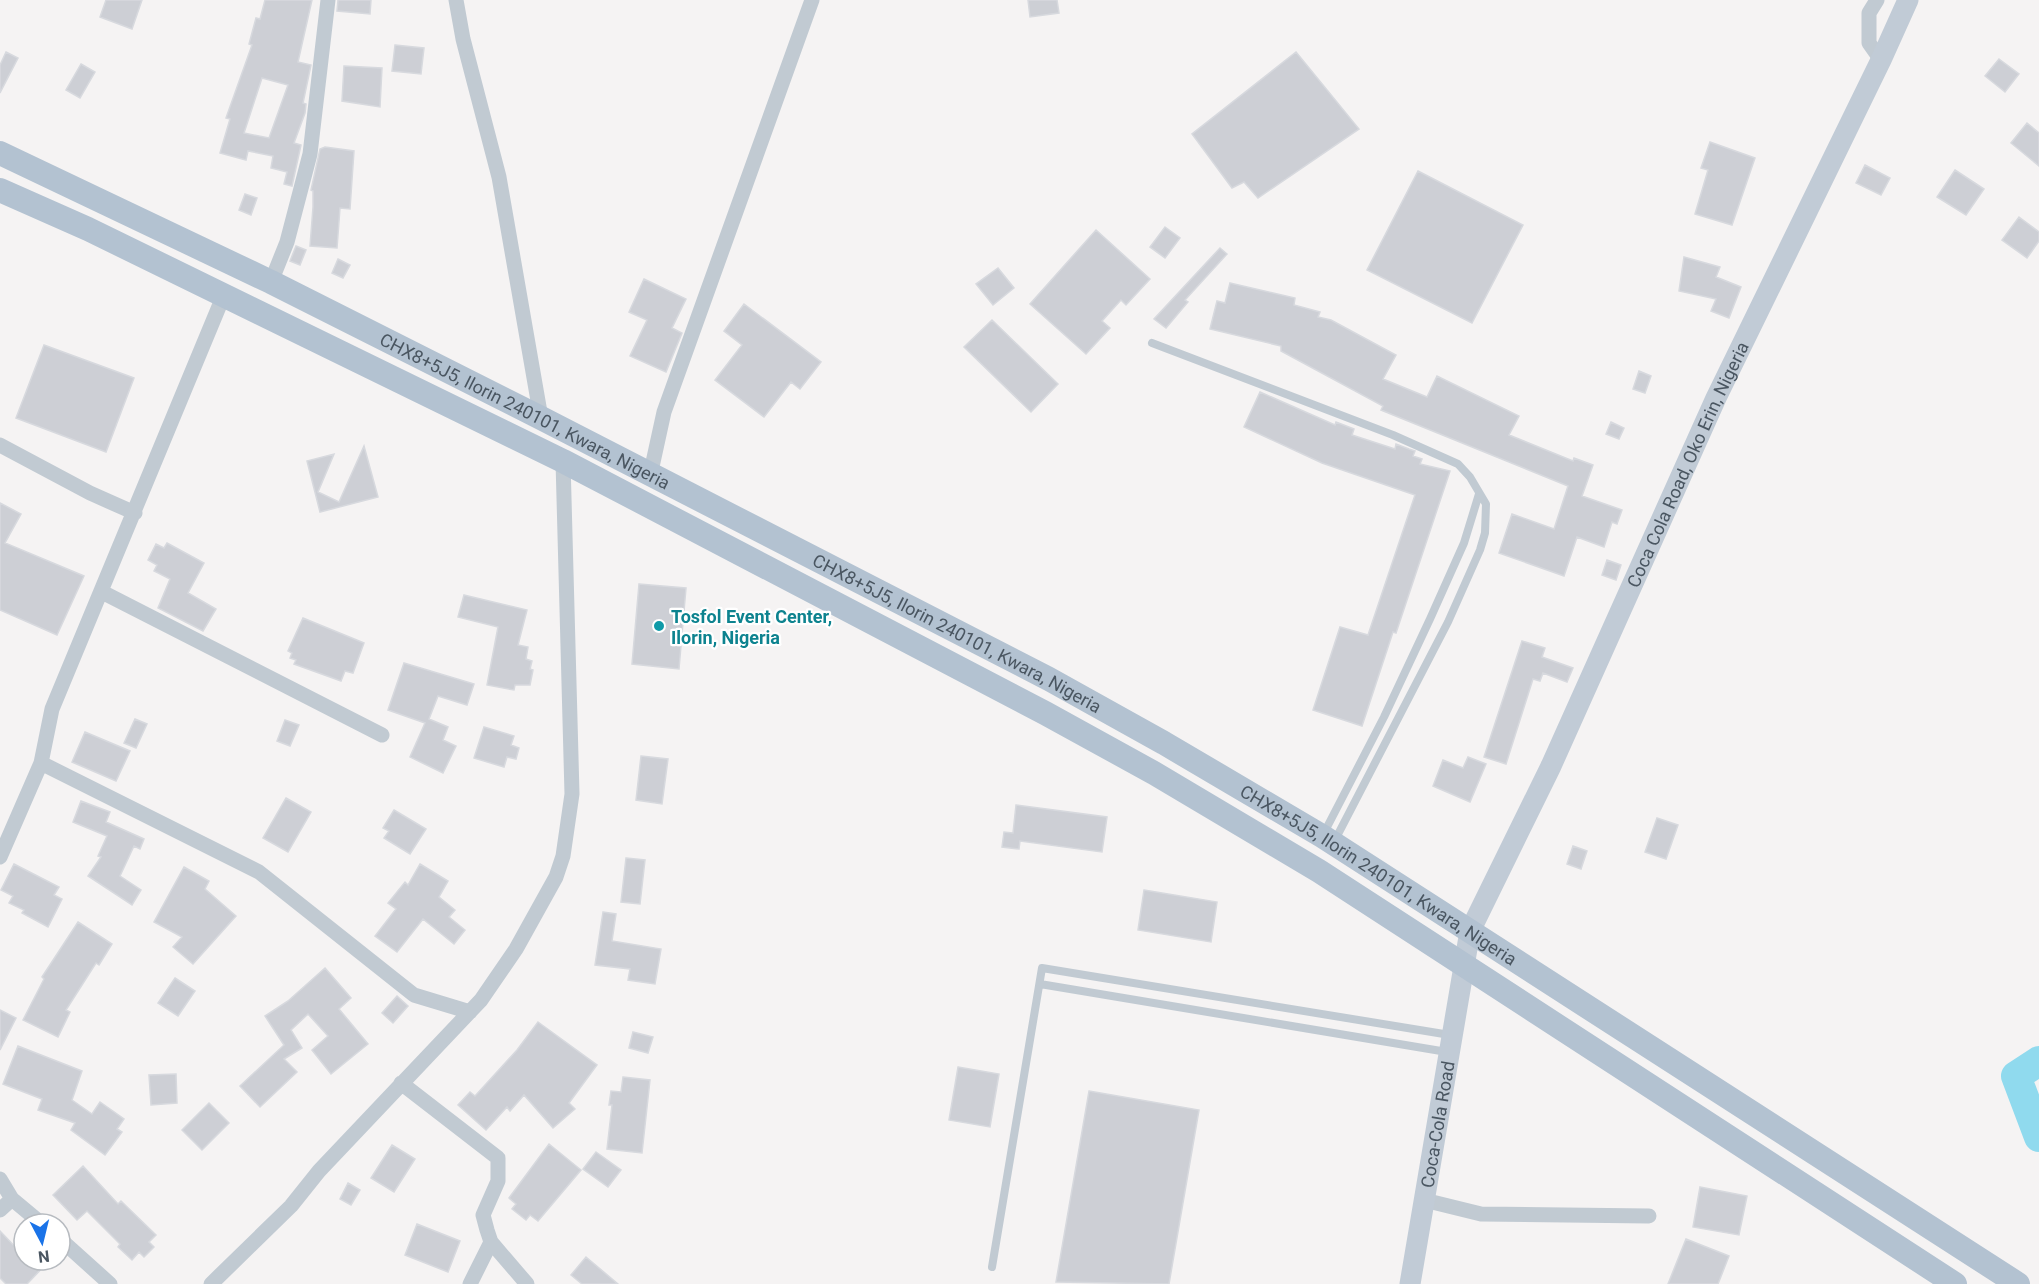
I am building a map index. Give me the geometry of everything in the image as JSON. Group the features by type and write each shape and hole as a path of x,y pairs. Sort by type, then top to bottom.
{"main road":[{"name":"CHX8+5J5, Ilorin 240101, Kwara, Nigeria","path":"0,153 271,282 541,418 1049,679 1164,743 1328,840 2018,1284"},
{"name":"CHX8+5J5, Ilorin 240101, Kwara, Nigeria","path":"0,190 88,229 564,461 1045,713 1154,773 1319,871 1955,1284"}],"street":[{"path":"271,282 287,242 310,154 328,0"},
{"path":"456,0 463,39 499,177 541,418"},
{"path":"650,476 664,412 812,0"},
{"path":"1877,0 1869,13 1869,43 1881,60"},
{"name":"Coca Cola Road, Oko Erin, Nigeria","path":"1463,966 1470,931 1551,766 1716,398 1908,0"},
{"path":"0,856 41,763 52,710 224,297"},
{"path":"0,445 90,493 135,513"},
{"path":"211,1284 291,1206 319,1171 470,1012 516,949 556,877 563,856 572,794 564,461"},
{"path":"102,592 382,735"},
{"path":"41,763 259,872 414,995 470,1012"},
{"name":"Coca-Cola Road","path":"1410,1284 1463,966"},
{"path":"401,1083 498,1158 498,1181 483,1215 491,1242 527,1284"},
{"path":"0,1179 12,1199 28,1212"},
{"path":"0,1210 12,1199"},
{"path":"1424,1200 1481,1214 1649,1216"},
{"path":"470,1284 491,1242"},
{"path":"72,1250 110,1284"}],"lane":[{"path":"1152,343 1393,435 1458,464 1470,477 1487,511 1480,550 1434,650 1328,840"},
{"path":"1328,840 1464,543 1479,494"},
{"path":"992,1267 1042,968 1450,1044"},
{"path":"1040,984 1450,1044"}],"building":[{"path":"106,0 142,0 132,29 100,17"},
{"path":"265,0 312,0 298,62 311,65 303,103 306,104 305,113 294,143 301,145 292,186 284,184 287,172 271,168 273,156 248,151 246,160 220,153 230,119 226,118 252,45 249,44 256,18 260,19","holes":["262,78 288,85 269,138 244,133"]},
{"path":"338,0 371,0 370,14 337,11"},
{"path":"1028,0 1057,0 1059,13 1030,17"},
{"path":"395,45 424,48 421,74 392,71"},
{"path":"6,52 18,58 0,93 0,65"},
{"path":"1296,52 1359,129 1258,198 1244,182 1232,188 1192,134"},
{"path":"1999,59 2019,74 2005,92 1985,76"},
{"path":"81,64 95,72 80,98 66,90"},
{"path":"344,66 382,68 380,107 342,101"},
{"path":"2027,123 2039,133 2039,166 2011,143"},
{"path":"1710,142 1755,158 1732,225 1695,214 1708,170 1701,168"},
{"path":"325,147 354,151 350,209 340,208 337,248 310,246 313,207 313,191 311,190 320,149"},
{"path":"1865,165 1890,178 1881,195 1856,183"},
{"path":"1955,170 1984,189 1966,215 1937,197"},
{"path":"1418,171 1523,225 1472,323 1367,270"},
{"path":"245,194 257,198 251,215 239,210"},
{"path":"2019,217 2039,232 2039,241 2027,258 2002,240"},
{"path":"1165,227 1180,238 1165,258 1150,247"},
{"path":"1096,230 1150,279 1126,305 1121,300 1102,321 1110,328 1086,354 1030,304"},
{"path":"296,246 306,250 300,265 290,261"},
{"path":"1220,248 1227,254 1185,300 1188,302 1166,328 1154,319"},
{"path":"1684,257 1720,267 1716,277 1741,287 1729,318 1711,311 1716,299 1679,291"},
{"path":"338,259 350,265 343,278 332,273"},
{"path":"998,268 1014,288 993,305 976,284"},
{"path":"644,279 686,299 672,328 682,333 666,372 630,356 647,320 629,312"},
{"path":"1230,283 1295,298 1294,305 1320,312 1318,317 1331,320 1396,355 1383,379 1427,397 1437,376 1519,416 1509,435 1573,461 1574,458 1593,465 1582,496 1622,510 1617,524 1612,522 1604,547 1577,537 1564,576 1499,553 1512,514 1554,529 1568,486 1381,410 1383,406 1281,351 1281,346 1210,329 1217,301 1225,303"},
{"path":"744,304 821,362 800,389 791,382 764,417 715,380 742,345 724,331"},
{"path":"992,320 1058,384 1031,412 964,347"},
{"path":"44,345 134,378 106,452 16,418"},
{"path":"1639,371 1651,376 1645,393 1633,389"},
{"path":"1260,392 1335,425 1336,422 1354,429 1352,435 1395,449 1396,444 1415,451 1413,456 1422,459 1420,464 1450,471 1396,633 1393,632 1362,726 1313,710 1340,627 1368,635 1415,495 1322,463 1244,427"},
{"path":"1611,422 1624,428 1619,439 1606,434"},
{"path":"364,446 378,497 320,512 307,461 334,454 318,492 339,502"},
{"path":"0,503 21,514 5,543 84,576 57,635 0,610"},
{"path":"167,543 204,563 188,593 216,609 203,631 158,608 170,579 154,571 157,565 148,560 156,544 164,548"},
{"path":"1607,560 1621,565 1616,580 1602,575"},
{"name":"Tosfol Event Center, Ilorin, Nigeria","path":"639,584 686,588 679,669 632,664"},
{"path":"464,595 527,610 518,645 528,647 526,659 532,661 530,669 533,670 530,685 515,685 514,690 487,685 498,627 458,617"},
{"path":"303,618 364,643 353,673 345,671 341,681 294,664 296,660 290,658 292,653 288,651"},
{"path":"1522,641 1545,648 1542,657 1573,668 1567,682 1543,673 1540,681 1533,679 1506,764 1484,757"},
{"path":"404,663 474,684 467,705 438,696 429,719 448,727 443,740 456,746 443,773 410,757 425,723 388,710"},
{"path":"135,719 147,724 136,748 124,743"},
{"path":"285,720 299,725 290,746 277,741"},
{"path":"484,727 514,736 511,745 519,748 516,759 507,757 504,767 474,758"},
{"path":"85,732 130,751 116,781 72,762"},
{"path":"641,756 668,759 662,804 636,800"},
{"path":"1468,757 1486,764 1470,802 1433,786 1443,760 1463,768"},
{"path":"286,798 311,812 288,852 263,838"},
{"path":"81,801 110,812 106,822 144,839 140,849 134,846 120,876 141,890 132,905 88,876 101,857 98,856 107,836 73,822"},
{"path":"1016,805 1107,817 1102,852 1020,841 1019,849 1002,847 1004,832 1013,833"},
{"path":"394,810 426,829 410,854 384,838 389,831 383,828"},
{"path":"1657,818 1678,825 1666,859 1645,852"},
{"path":"1573,846 1587,851 1581,869 1567,864"},
{"path":"626,858 645,860 640,904 621,902"},
{"path":"14,864 59,887 54,895 62,899 48,927 22,913 24,910 9,903 13,896 1,890"},
{"path":"420,864 448,881 439,897 455,910 449,917 465,930 454,944 423,919 397,952 375,936 396,909 388,903 405,882 408,885"},
{"path":"184,867 209,881 205,889 236,916 193,964 173,947 182,937 154,922"},
{"path":"1144,890 1217,902 1211,942 1138,930"},
{"path":"603,912 616,914 612,941 661,949 655,984 628,980 630,969 595,965"},
{"path":"78,922 112,944 99,965 96,963 66,1010 70,1012 58,1037 23,1020 44,979 42,977"},
{"path":"325,968 351,998 339,1009 368,1044 331,1074 312,1050 328,1036 308,1014 291,1030 302,1048 284,1059 297,1072 260,1107 240,1086 284,1045 265,1016 288,1001"},
{"path":"175,978 195,991 178,1016 158,1003"},
{"path":"397,996 408,1006 393,1023 382,1013"},
{"path":"0,1010 16,1018 0,1050"},
{"path":"538,1022 597,1065 569,1103 575,1109 553,1128 524,1095 510,1111 507,1107 486,1130 458,1105 470,1092 475,1096 517,1050"},
{"path":"633,1032 653,1037 648,1053 629,1048"},
{"path":"18,1046 82,1071 72,1100 92,1114 100,1102 124,1119 117,1129 122,1132 105,1155 71,1130 75,1123 38,1110 42,1099 3,1084"},
{"path":"958,1067 999,1074 990,1127 949,1120"},
{"path":"176,1074 177,1103 151,1105 149,1075"},
{"path":"623,1077 650,1080 642,1153 607,1149 612,1105 609,1105 611,1091 621,1092"},
{"path":"1089,1091 1199,1110 1169,1284 1056,1282"},
{"path":"209,1103 229,1123 202,1150 182,1130"},
{"path":"549,1144 581,1170 538,1221 530,1215 526,1220 512,1209 516,1204 509,1198"},
{"path":"392,1145 415,1159 394,1192 371,1178"},
{"path":"596,1152 621,1170 608,1187 583,1169"},
{"path":"83,1166 118,1204 121,1201 156,1235 149,1242 154,1247 144,1257 139,1252 132,1260 118,1247 120,1244 87,1211 77,1220 72,1212 53,1195"},
{"path":"348,1183 360,1190 351,1205 340,1199"},
{"path":"1700,1187 1747,1196 1739,1235 1693,1227"},
{"path":"417,1224 460,1241 448,1272 405,1255"},
{"path":"0,1231 12,1244 12,1272 38,1272 27,1284 6,1284 0,1278"},
{"path":"1686,1239 1729,1256 1718,1284 1668,1284"},
{"path":"586,1257 618,1284 582,1284 571,1275"}],"waterway":[{"path":"2039,1061 2016,1076 2039,1137"}],"place":[{"name":"Tosfol Event Center, Ilorin, Nigeria","path":"659,626"}]}
